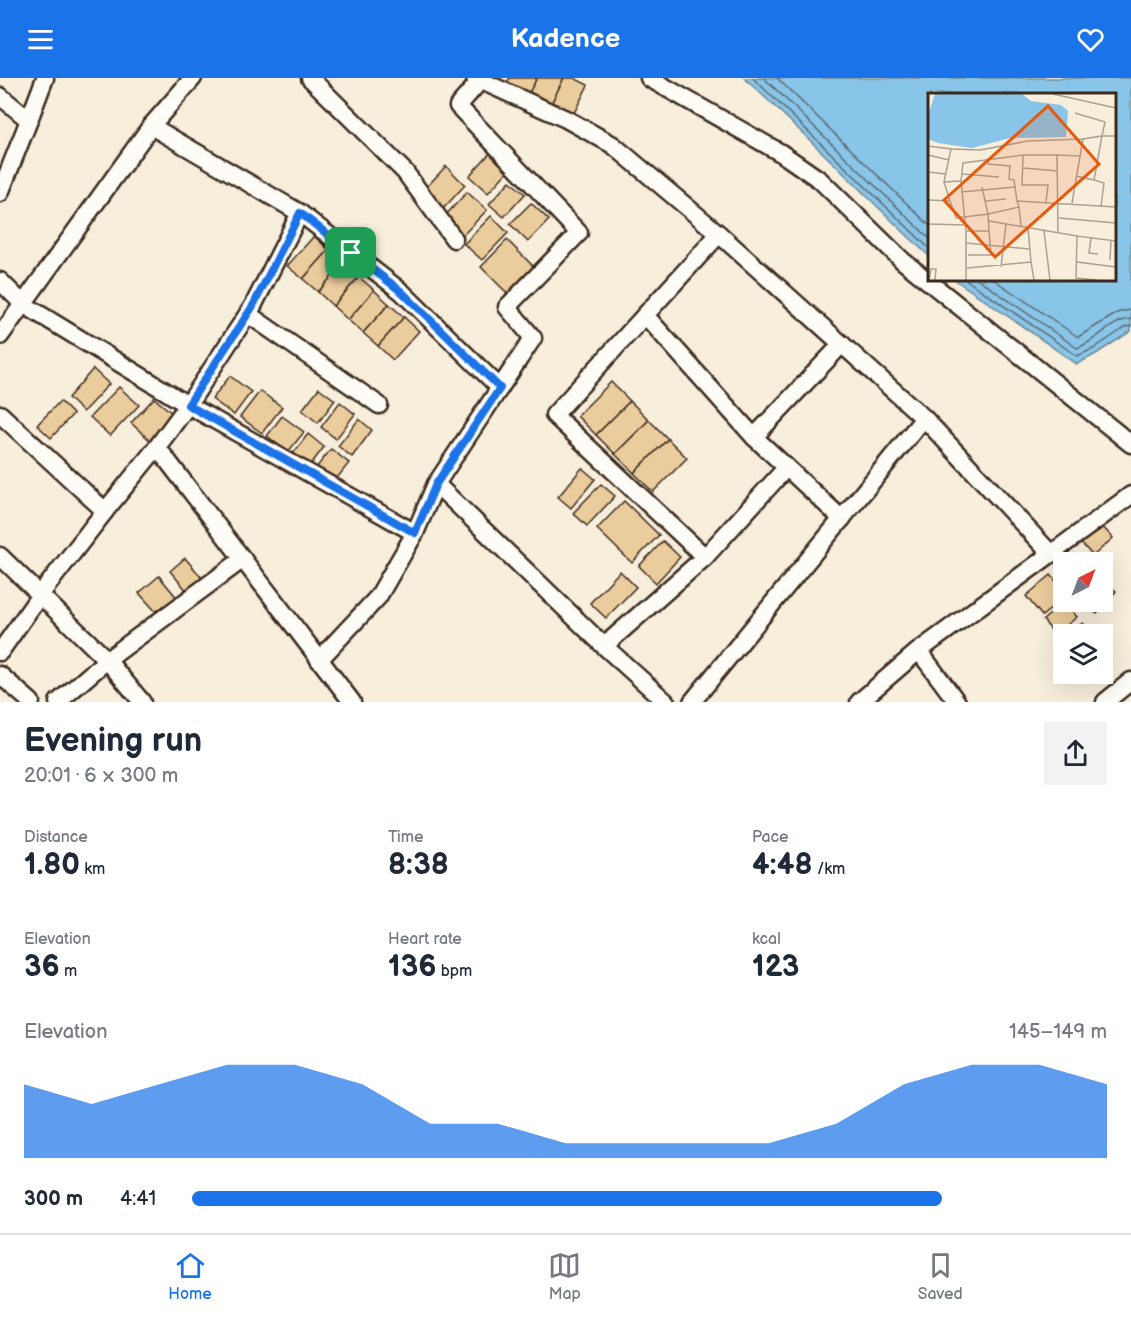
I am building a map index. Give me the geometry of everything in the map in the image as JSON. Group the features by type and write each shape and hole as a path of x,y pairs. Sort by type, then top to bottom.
{"street":[{"path":"0,193 45,78"},
{"path":"0,336 151,126 193,78"},
{"path":"310,78 405,172 454,239"},
{"path":"649,78 782,153 820,180 903,261 1131,444"},
{"path":"319,660 378,597 415,533 436,484 533,338 507,307 579,232 458,106 478,80 566,120 613,145 719,234 924,418 1051,554"},
{"path":"0,96 29,120"},
{"path":"151,126 300,213 402,292 500,388"},
{"path":"0,652 40,595 188,405 248,314 300,213"},
{"path":"705,557 554,415 719,234"},
{"path":"0,281 23,304 188,405 415,533"},
{"path":"248,314 379,405"},
{"path":"645,315 754,436 842,519"},
{"path":"754,436 842,344"},
{"path":"0,414 105,511"},
{"path":"692,702 924,418"},
{"path":"157,447 352,702"},
{"path":"604,646 705,557 786,468"},
{"path":"436,484 604,646 666,702"},
{"path":"859,702 918,651 1131,495"},
{"path":"0,556 106,660 142,702"},
{"path":"58,702 106,660 243,559"},
{"path":"918,651 957,702"},
{"path":"0,675 31,702"},
{"path":"1105,702 1131,681"}],"water":[{"path":"744,78 1131,78 1131,331 1077,364 955,280 1116,280 1116,93 928,93 928,255"}],"building":[{"path":"510,78 537,78 529,93 507,82"},
{"path":"537,78 564,78 551,104 529,93"},
{"path":"564,78 574,78 588,85 573,115 551,104"},
{"path":"490,153 509,170 488,193 469,176"},
{"path":"446,166 465,185 442,210 422,192"},
{"path":"510,181 525,194 504,217 489,204"},
{"path":"467,192 487,210 462,236 443,218"},
{"path":"531,203 549,220 528,242 510,224"},
{"path":"491,216 508,233 482,260 464,244"},
{"path":"314,236 329,250 303,279 287,266"},
{"path":"507,240 535,268 509,295 481,267"},
{"path":"329,250 344,263 318,292 303,279"},
{"path":"344,263 359,277 333,306 318,292"},
{"path":"359,277 374,290 348,320 333,306"},
{"path":"374,290 389,304 363,333 348,320"},
{"path":"389,304 404,317 378,346 363,333"},
{"path":"404,317 419,331 393,360 378,346"},
{"path":"93,369 109,384 83,412 68,398"},
{"path":"230,376 251,392 234,415 212,399"},
{"path":"611,382 630,401 596,435 577,416"},
{"path":"119,387 139,405 110,436 90,417"},
{"path":"319,388 335,400 318,423 302,410"},
{"path":"260,391 282,407 262,433 240,417"},
{"path":"154,398 177,417 153,443 131,423"},
{"path":"60,401 73,414 51,438 37,425"},
{"path":"630,401 649,420 615,454 596,435"},
{"path":"340,402 355,414 336,439 321,427"},
{"path":"282,416 304,432 288,452 267,436"},
{"path":"359,419 372,430 352,457 338,446"},
{"path":"649,420 668,439 634,473 615,454"},
{"path":"308,434 324,447 308,468 292,455"},
{"path":"668,439 687,458 653,492 634,473"},
{"path":"331,449 349,463 334,482 316,468"},
{"path":"582,468 595,479 571,508 558,497"},
{"path":"601,484 615,496 587,526 573,513"},
{"path":"624,501 659,535 632,563 597,529"},
{"path":"1101,525 1113,538 1097,552 1089,552 1081,543"},
{"path":"663,541 680,557 656,583 639,566"},
{"path":"185,558 203,579 188,592 170,571"},
{"path":"620,571 636,587 606,618 590,603"},
{"path":"1051,575 1053,577 1053,607 1042,616 1026,596"},
{"path":"159,576 178,599 159,615 139,593"},
{"path":"1053,612 1073,612 1077,617 1068,624 1053,624 1053,632 1043,620"}],"route":[{"path":"300,213 351,253 402,292 500,388 436,484 415,533 188,405 253,306 300,213"}]}
